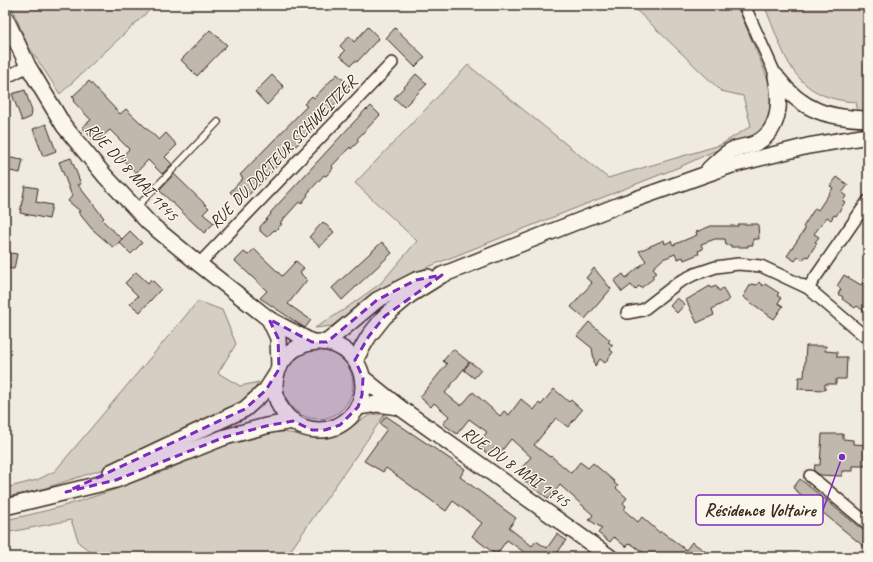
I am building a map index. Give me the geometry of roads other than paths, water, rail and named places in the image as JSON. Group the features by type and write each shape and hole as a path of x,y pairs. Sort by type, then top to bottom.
{"main road":[{"name":"RUE DU 8 MAI 1945","path":"5,17 28,66 64,126 105,176 149,222 199,264 269,319 312,342"},
{"path":"776,76 786,89 809,108 822,113 868,119"},
{"path":"702,175 730,151 755,143 771,128 776,120 779,109 780,94 776,76"},
{"path":"355,360 369,336 385,316 410,295 442,275 619,205 732,165 808,146 868,136"},
{"path":"327,342 377,300 416,280 442,275"},
{"name":"RUE DU 8 MAI 1945","path":"269,319 278,338 277,372"},
{"path":"66,492 245,409 266,390 284,358 291,350 301,344 327,342 343,348 355,360 363,378 362,395 358,407 350,417 340,425 325,430 312,430 299,426 280,408 275,388 277,372"},
{"name":"RUE DU 8 MAI 1945","path":"363,378 399,407 610,557"},
{"name":"RUE DU 8 MAI 1945","path":"358,407 377,404 399,407"},
{"path":"5,507 116,480 225,437 266,426 293,421"}],"street":[{"path":"744,5 776,76"},
{"name":"RUE DU DOCTEUR SCHWEITZER","path":"199,264 392,63"},
{"path":"5,78 28,66"},
{"path":"808,288 868,201"},
{"path":"627,313 643,310 679,282 695,274 738,264 761,266 808,288 868,339"},
{"path":"810,476 868,524"}],"lane":[{"path":"136,208 218,122"}],"place":[{"name":"Résidence Voltaire","path":"842,457"}]}
